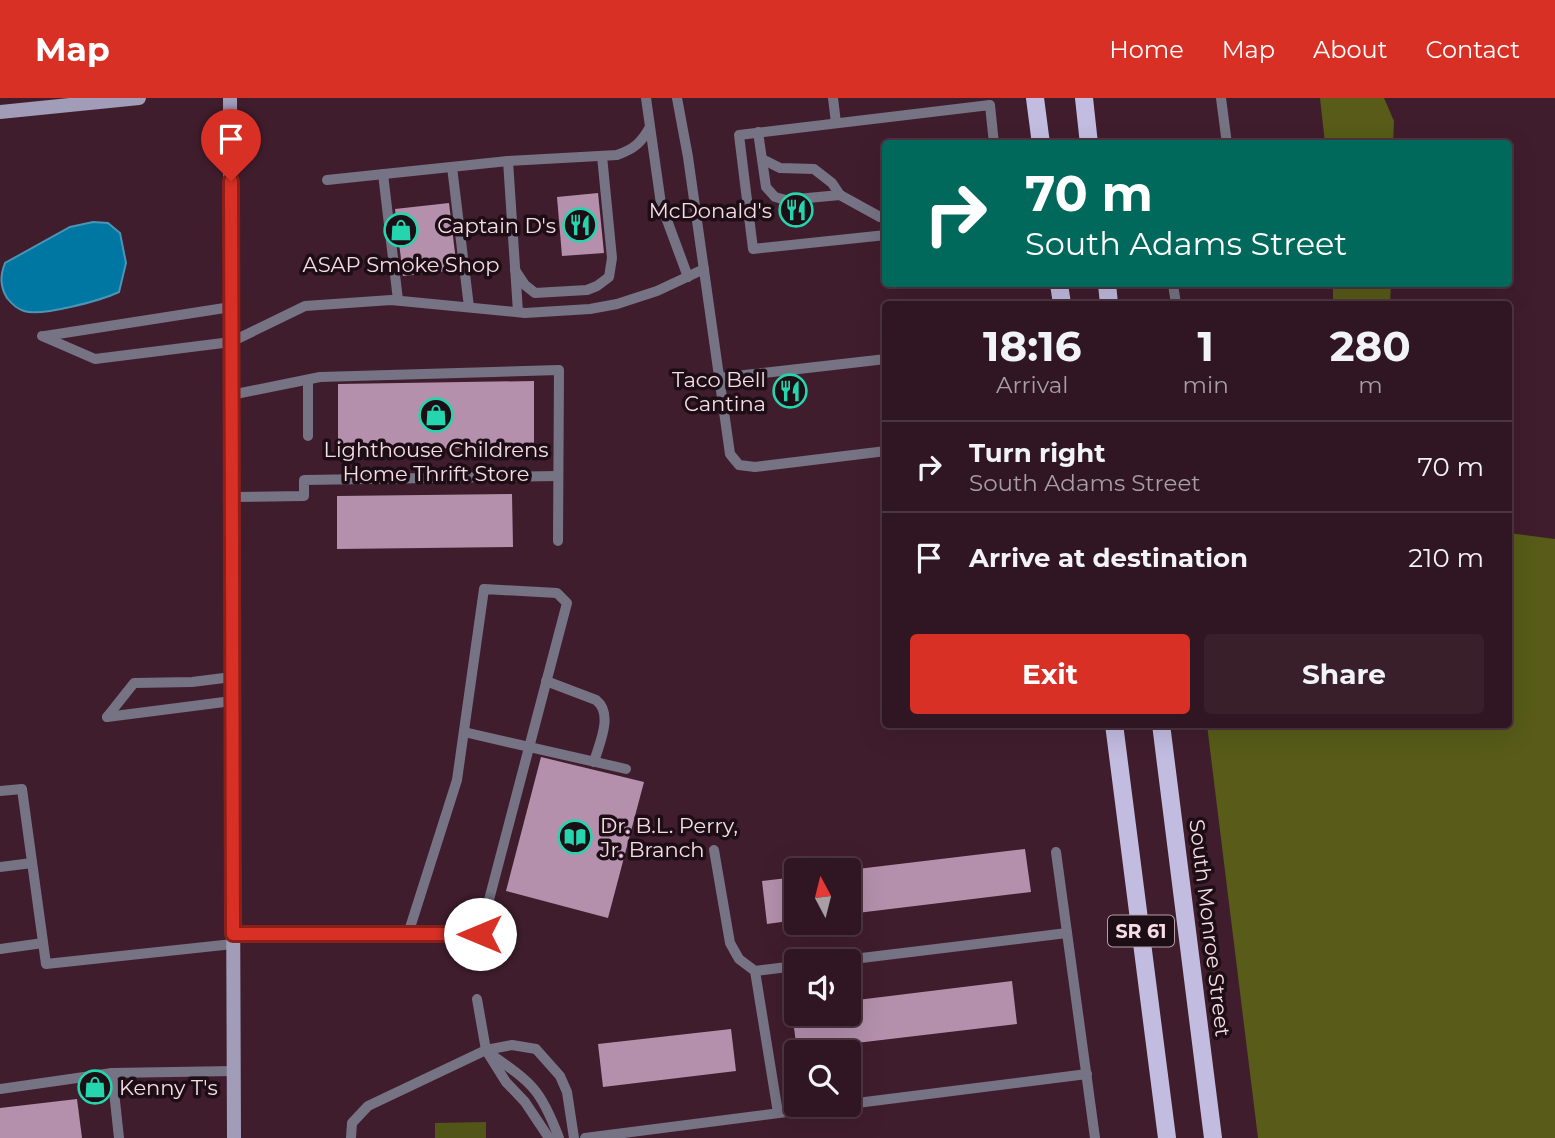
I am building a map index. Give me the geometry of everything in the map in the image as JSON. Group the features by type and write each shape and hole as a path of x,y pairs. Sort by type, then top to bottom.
{"main road":[{"path":"0,112 139,98"},
{"path":"230,98 234,1138"},
{"path":"1035,98 1040,140"},
{"path":"1084,98 1089,140"},
{"name":"SR 61","path":"1115,728 1167,1138"},
{"name":"South Monroe Street","path":"1162,728 1213,1138"}],"lane":[{"path":"646,98 661,204 688,277"},
{"path":"677,98 688,157 730,454 739,465 755,467 882,452"},
{"path":"833,98 836,123"},
{"path":"1221,98 1226,140"},
{"path":"882,235 753,249 739,135 990,105 994,140"},
{"path":"327,180 508,161 617,155 634,149 650,127"},
{"path":"758,132 766,187 775,197 786,200 840,195 882,217"},
{"path":"515,270 525,285 535,293 587,290 609,277 612,258 602,156"},
{"path":"762,159 780,168 814,169 832,183 840,195"},
{"path":"508,161 518,312"},
{"path":"452,167 470,307"},
{"path":"383,174 398,300"},
{"path":"231,307 43,336 95,359 231,342 305,306 398,300 518,312 590,309 617,304 657,291 704,270"},
{"path":"719,378 882,359"},
{"path":"231,395 308,380 559,370 558,541"},
{"path":"308,380 308,436"},
{"path":"232,497 304,496 304,480 558,476"},
{"path":"408,934 457,780 484,589 557,593 567,603 475,953"},
{"path":"232,677 192,682 134,683 107,717 232,701"},
{"path":"546,681 601,704 605,715 604,726 594,762"},
{"path":"464,732 626,769"},
{"path":"0,791 22,788 46,964 233,939 480,934"},
{"path":"714,850 730,943 739,959 754,971 778,1113"},
{"path":"1056,852 1096,1138"},
{"path":"0,867 32,863"},
{"path":"861,958 1068,933"},
{"path":"0,949 43,943"},
{"path":"754,971 784,967"},
{"path":"477,999 486,1050 549,1138"},
{"path":"351,1138 352,1123 368,1106 486,1050 512,1045 536,1049 560,1076 567,1092 573,1138"},
{"path":"486,1050 521,1075 536,1090 546,1104 559,1138"},
{"path":"0,1088 111,1073 234,1071"},
{"path":"111,1073 119,1138"},
{"path":"861,1102 1087,1074"},
{"path":"585,1138 784,1112"}],"green space":[{"path":"1320,98 1384,98 1394,121 1393,140 1325,140"},
{"path":"1333,287 1391,287 1390,301 1333,301"},
{"path":"1512,533 1555,539 1555,1138 1258,1138 1207,728 1512,728"},
{"path":"486,1122 486,1138 435,1138 435,1123"}],"water":[{"path":"93,222 108,223 120,233 126,263 119,292 86,303 44,312 24,311 10,302 2,285 5,263 70,227"}],"building":[{"name":"Captain D's","path":"598,193 604,253 562,256 557,197"},
{"path":"449,203 457,270 403,276 395,209"},
{"name":"Lighthouse Childrens Home Thrift Store","path":"534,381 534,448 338,449 338,384"},
{"path":"512,494 513,547 337,549 337,496"},
{"name":"Dr. B.L. Perry, Jr. Branch","path":"541,757 644,782 608,918 506,891"},
{"path":"1025,849 1031,892 861,913 861,869"},
{"path":"784,878 784,922 767,924 762,881"},
{"path":"1012,981 1017,1024 861,1042 861,1040 796,1040 794,1026 861,1026 861,1000"},
{"path":"731,1029 736,1071 603,1087 598,1044"},
{"path":"77,1099 82,1138 0,1138 0,1108"}],"place":[{"name":"McDonald's","path":"796,210"},
{"name":"Captain D's","path":"580,225"},
{"name":"ASAP Smoke Shop","path":"401,230"},
{"name":"Taco Bell Cantina","path":"790,391"},
{"name":"Lighthouse Childrens Home Thrift Store","path":"436,415"},
{"name":"Dr. B.L. Perry, Jr. Branch","path":"575,837"},
{"name":"Kenny T's","path":"95,1087"}],"route":[{"path":"231,181 233,934 480,934"}]}
